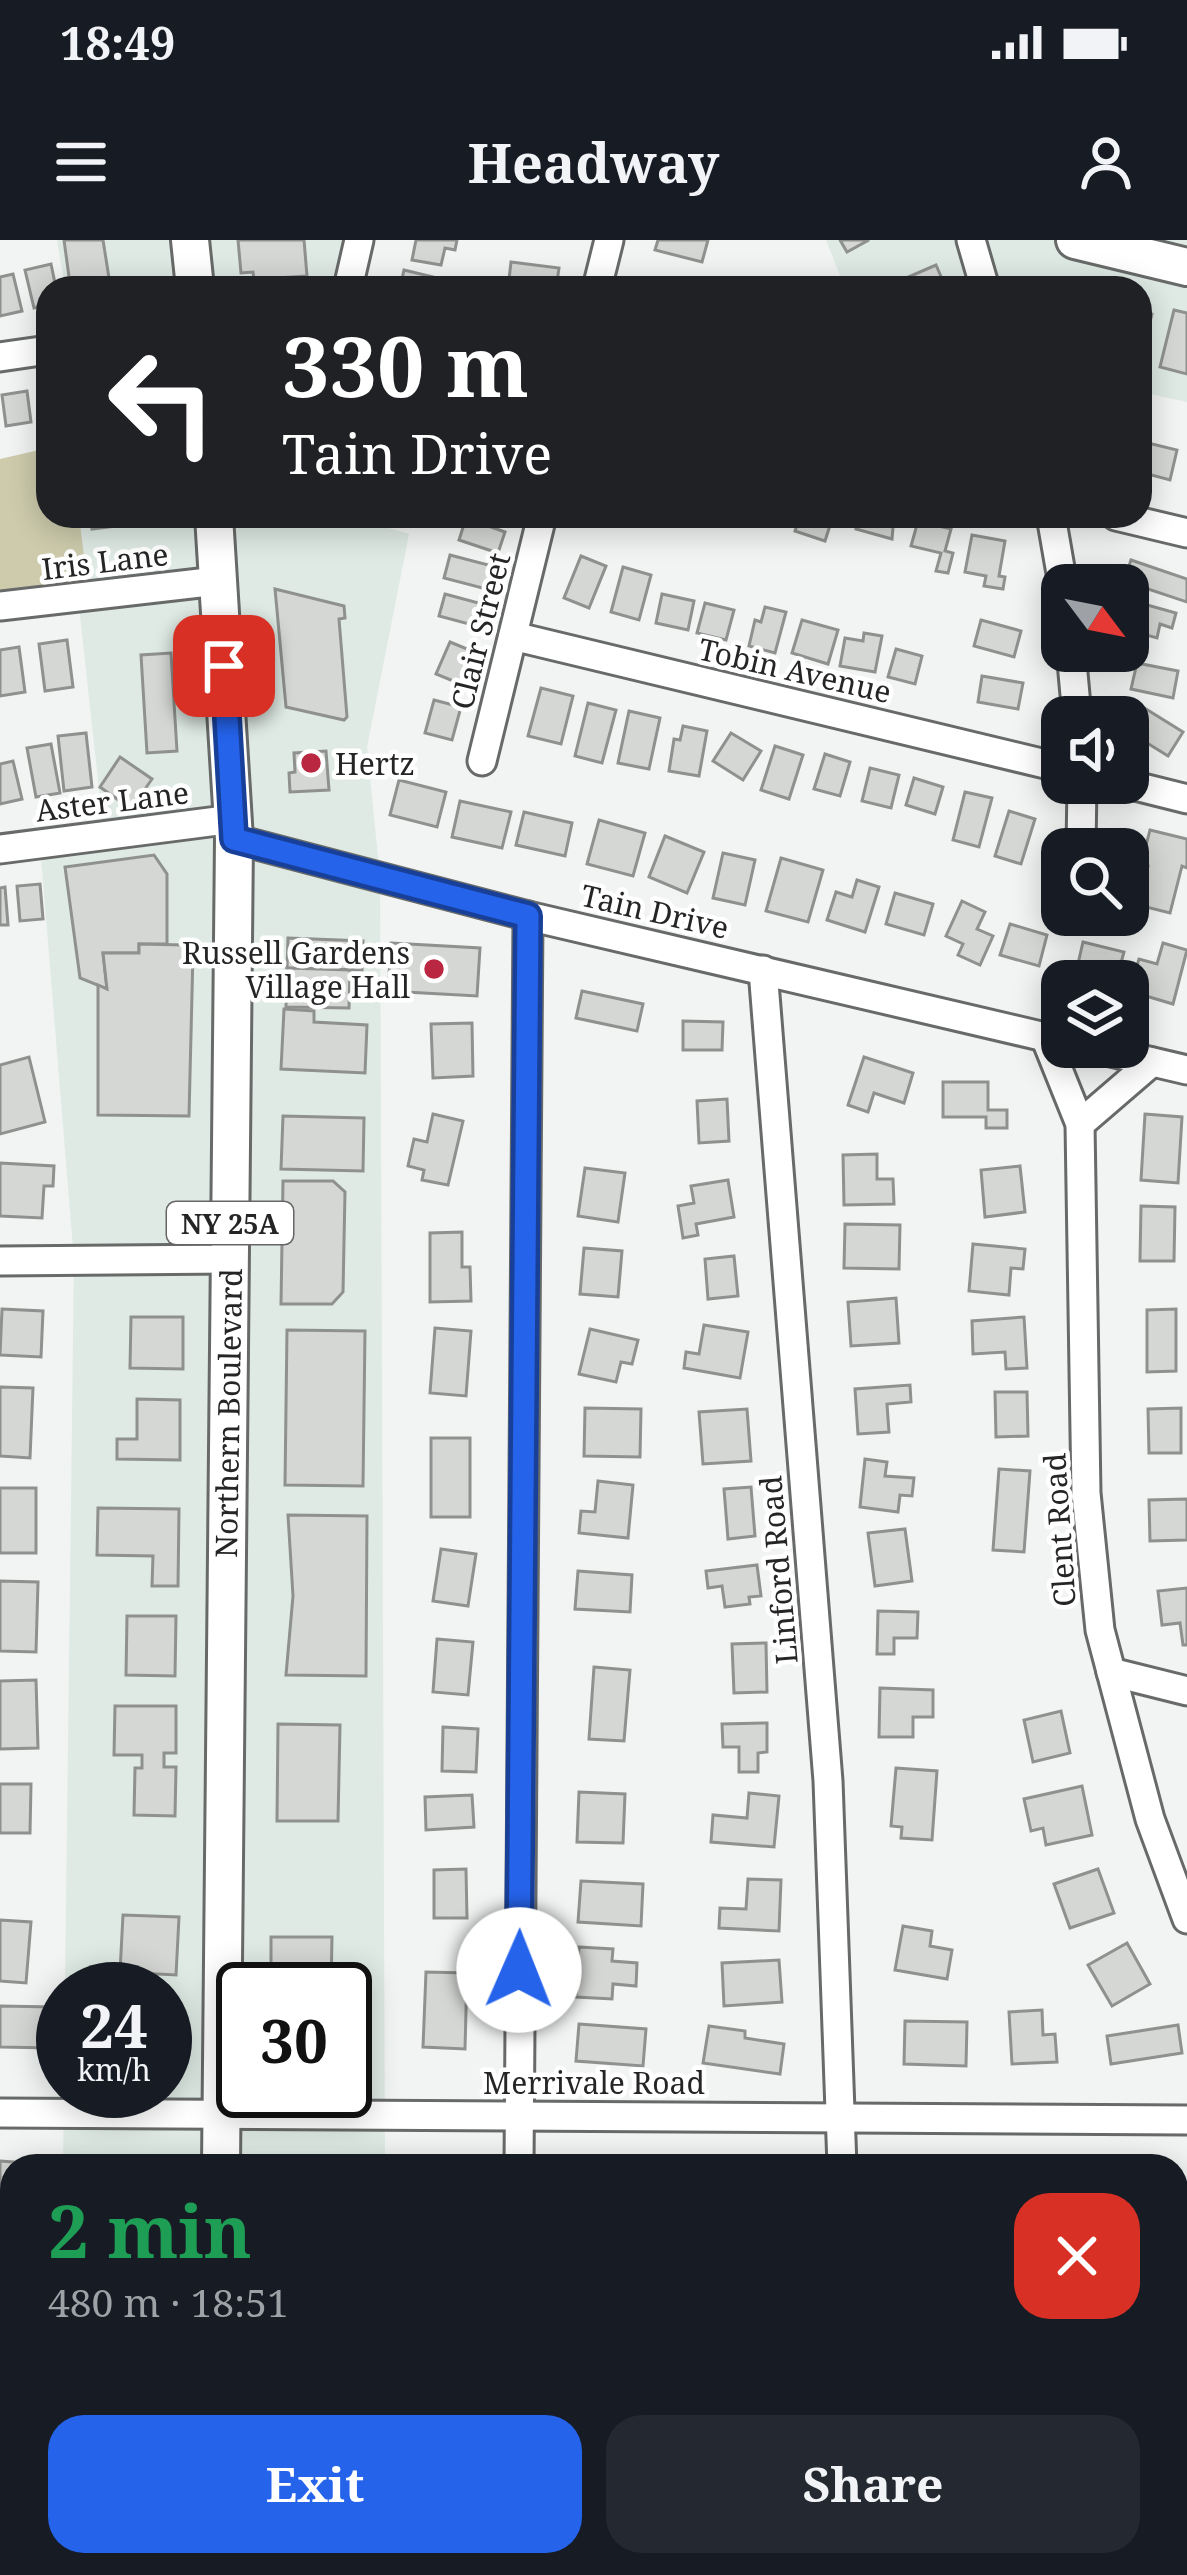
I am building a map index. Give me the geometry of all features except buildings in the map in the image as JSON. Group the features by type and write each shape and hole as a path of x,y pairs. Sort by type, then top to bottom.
{"main road":[{"path":"190,240 194,276"},
{"path":"1075,240 1187,267"},
{"name":"Northern Boulevard","path":"215,528 234,829 223,1962"},
{"name":"Northern Boulevard","path":"221,2118 221,2154"}],"street":[{"path":"351,276 359,240"},
{"path":"600,276 609,240"},
{"path":"970,240 981,276"},
{"path":"0,357 36,352"},
{"path":"1152,525 1187,533"},
{"name":"Clair Street","path":"482,761 539,528"},
{"path":"1053,528 1059,564"},
{"name":"Iris Lane","path":"0,606 217,580"},
{"name":"Tobin Avenue","path":"513,636 1041,763"},
{"path":"1149,790 1187,799"},
{"name":"Aster Lane","path":"0,849 234,829"},
{"name":"Tain Drive","path":"234,829 528,916 1041,1036"},
{"path":"519,2154 528,916"},
{"name":"Linford Road","path":"763,970 828,1781 841,2154"},
{"path":"1149,1061 1187,1070"},
{"path":"1080,1124 1152,1062"},
{"name":"Clent Road","path":"1063,1068 1080,1124 1086,1493 1100,1630 1150,1819 1187,1919"},
{"path":"0,1261 230,1259"},
{"path":"1111,1672 1187,1691"},
{"name":"Merrivale Road","path":"0,2113 216,2114"},
{"name":"Merrivale Road","path":"372,2114 1187,2120"}],"shaded area":[{"path":"57,240 359,240 351,276 63,276"},
{"path":"826,240 1187,240 1187,402 1152,395 1152,276 840,276"},
{"path":"36,451 36,528 80,528 89,596 0,606 0,459"},
{"path":"80,528 388,528 409,534 367,747 380,877 385,2154 63,2154 64,2118 192,2118 192,1962 65,1962 74,1260 40,844 104,835 78,597 88,595"}],"place":[{"name":"Hertz","path":"311,763"},
{"name":"Russell Gardens Village Hall","path":"434,969"}],"route":[{"path":"224,666 234,839 528,916 519,1970"}]}
